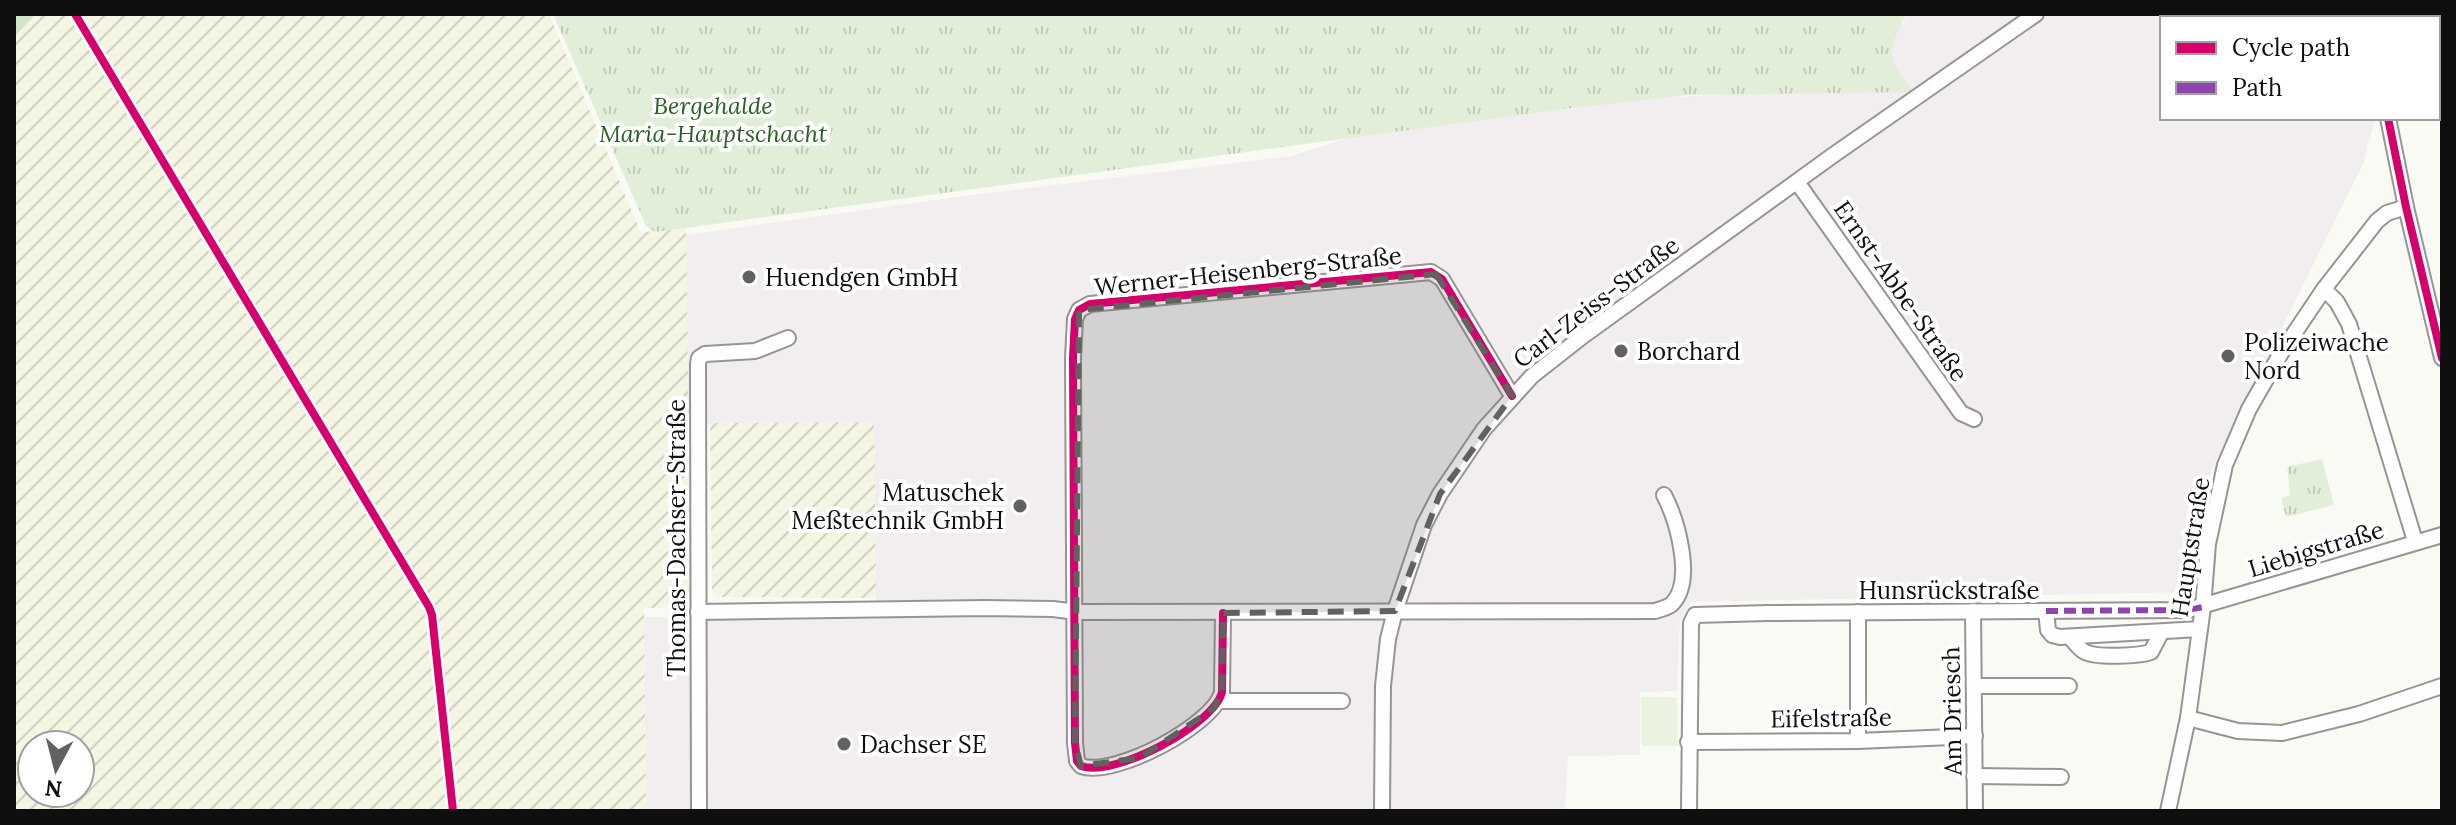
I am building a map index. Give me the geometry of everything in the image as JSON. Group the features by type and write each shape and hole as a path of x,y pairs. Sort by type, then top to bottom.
{"street":[{"name":"Carl-Zeiss-Straße","path":"1382,811 1383,686 1388,639 1395,611 1424,525 1440,494 1484,429 1542,367 1583,336 2036,14"},
{"path":"2388,120 2442,358"},
{"name":"Ernst-Abbe-Straße","path":"1797,182 1961,413 1974,419"},
{"name":"Hauptstraße","path":"2168,811 2188,718 2208,544 2225,465 2252,403 2324,289 2377,221 2387,213 2406,207"},
{"name":"Werner-Heisenberg-Straße","path":"1076,612 1074,330 1079,310 1090,304 1431,272 1442,279 1512,396"},
{"path":"2324,289 2337,302 2349,324 2415,541"},
{"name":"Thomas-Dachser-Straße","path":"699,811 699,358 705,354 755,351 788,338"},
{"path":"698,612 985,608 1223,613 1655,611 1670,607 1682,584 1681,539 1664,495"},
{"name":"Liebigstraße","path":"2203,607 2442,535"},
{"name":"Hunsrückstraße","path":"1688,742 1691,623 1695,615 2188,610 2203,607"},
{"name":"Am Driesch","path":"1973,611 1975,811"},
{"path":"2046,611 2048,630 2052,635 2071,638 2200,629"},
{"path":"1076,612 1077,761 1081,766 1097,768 1140,758 1176,737 1220,701 1223,613"},
{"path":"1858,612 1858,741"},
{"path":"2071,638 2087,654 2141,655 2151,652 2161,633"},
{"path":"1974,686 2069,686"},
{"path":"2188,718 2238,731 2282,733 2359,714 2442,686"},
{"path":"1220,701 1342,701"},
{"name":"Eifelstraße","path":"1688,742 1858,741 1975,736"},
{"path":"1688,742 1689,811"},
{"path":"1974,776 2061,777"}],"highlighted area":[{"path":"1436,274 1512,396 1440,494 1395,611 1223,613 1222,692 1213,709 1140,758 1081,766 1075,743 1079,310"}],"shaded area":[{"path":"1906,14 2376,14 2160,16 2160,120 2374,120 2364,162 2212,469 2188,592 1691,602 1680,621 1677,691 1640,692 1640,755 1568,756 1565,811 646,811 644,617 876,615 874,422 688,424 686,235 956,197 1291,156 1363,133 1632,99 1843,89 1869,48 1904,22"}],"green space":[{"path":"14,14 36,14 14,37"},
{"path":"36,14 549,14 641,233 652,231 641,195 623,14 686,227 691,607 644,608 646,811 14,811 14,37"},
{"name":"Bergehalde Maria-Hauptschacht","path":"553,14 1906,14 1892,47 1892,55 1913,92 1689,95 1564,109 655,232 646,226"},
{"path":"2442,14 2442,30 2440,32 2440,16 2376,16"},
{"path":"874,422 876,598 717,597 712,591 710,423"},
{"path":"2322,459 2334,505 2286,517 2281,498 2290,495 2287,467"},
{"path":"1641,697 1677,697 1678,746 1642,746"}],"marked path":[{"path":"2046,611 2188,610 2203,607"}],"cycle path":[{"path":"75,14 429,607 453,811"},
{"path":"2388,120 2442,358"},
{"path":"1223,613 1222,692 1215,705 1183,733 1138,757 1096,768 1081,766 1077,761 1075,743 1073,358 1075,319 1079,310 1090,304 1431,272 1442,279 1512,396"}],"place":[{"name":"Huendgen GmbH","path":"749,277"},
{"name":"Borchard","path":"1621,351"},
{"name":"Polizeiwache Nord","path":"2228,356"},
{"name":"Matuschek Meßtechnik GmbH","path":"1020,506"},
{"name":"Dachser SE","path":"844,744"}]}
